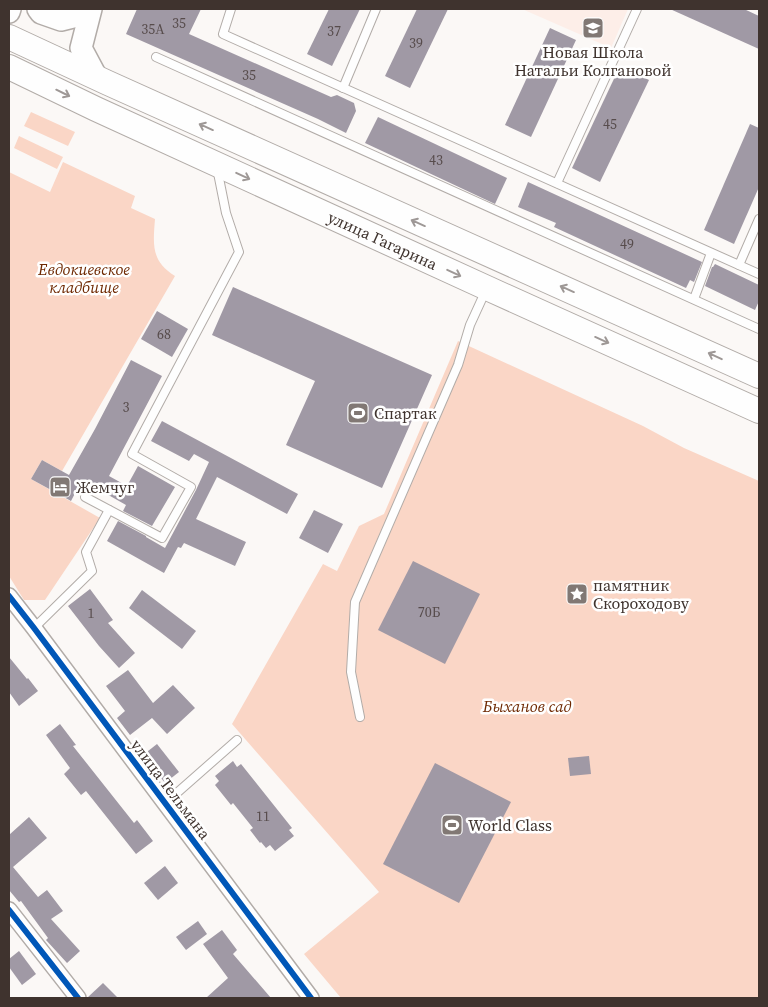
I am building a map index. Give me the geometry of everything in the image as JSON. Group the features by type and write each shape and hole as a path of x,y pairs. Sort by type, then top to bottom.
{"main road":[{"path":"38,9 41,13 61,20 81,15 86,9"},
{"path":"91,9 81,48 97,78"},
{"name":"улица Гагарина","path":"9,37 759,376"},
{"name":"улица Гагарина","path":"12,66 96,109 759,411"}],"street":[{"name":"улица Тельмана","path":"9,596 311,998"},
{"path":"9,910 78,998"}],"lane":[{"path":"231,9 223,34 759,274"},
{"path":"343,88 376,9"},
{"path":"556,183 637,9"},
{"path":"156,57 759,329"},
{"path":"85,497 162,538 191,487 132,454 239,252 226,213 216,164"},
{"path":"739,265 759,218"},
{"path":"694,300 711,253"},
{"path":"360,717 352,672 355,602 458,365 470,325 487,288"},
{"path":"34,628 92,571 86,552 109,510"},
{"path":"166,804 237,740"}],"shaded area":[{"name":"Новая Школа Натальи Колгановой","path":"522,9 628,9 611,48"}],"green space":[{"path":"31,112 75,132 68,146 24,126"},
{"path":"19,136 63,157 57,169 14,148"},
{"name":"Евдокиевское кладбище","path":"63,162 135,196 131,208 155,219 155,252 161,264 175,276 62,471 42,460 31,479 100,518 45,600 24,600 9,576 9,172 50,192"},
{"name":"Быханов сад","path":"458,341 643,426 684,448 759,481 759,998 341,998 304,954 379,892 232,724 323,564 337,571 359,526 384,514"}],"building":[{"path":"137,9 201,9 189,34 331,97 337,95 354,103 356,111 346,133 126,34"},
{"path":"329,9 360,9 332,66 307,54"},
{"path":"417,9 448,9 410,88 385,76"},
{"path":"670,9 744,9 759,16 759,49"},
{"path":"550,28 576,40 531,137 505,125"},
{"path":"620,66 649,80 600,182 572,168"},
{"path":"378,117 507,178 495,204 365,143"},
{"path":"750,124 759,128 759,187 734,244 704,230"},
{"path":"528,182 702,262 694,282 690,280 686,288 554,227 556,223 518,207"},
{"path":"715,264 759,285 759,301 755,310 705,286"},
{"name":"Спартак","path":"233,287 432,375 382,488 286,445 315,381 212,335"},
{"path":"157,311 188,329 172,357 141,339"},
{"path":"131,360 162,376 109,476 127,486 138,466 175,487 152,526 123,511 126,505 82,480 71,501 31,479 42,460 69,475"},
{"path":"162,421 298,494 287,514 217,477 196,519 246,542 235,566 184,543 181,548 178,547 164,573 107,541 118,521 165,548 209,462 194,454 189,461 151,441"},
{"path":"314,510 343,524 328,553 299,538"},
{"path":"413,561 480,594 445,664 378,630"},
{"path":"90,589 113,620 108,623 135,653 119,668 68,606"},
{"path":"142,590 196,631 182,649 129,608"},
{"path":"9,657 38,691 19,706 9,692"},
{"path":"128,670 153,703 173,685 195,708 167,734 152,718 130,735 117,718 125,711 106,686"},
{"path":"60,724 76,745 73,746 134,823 137,820 153,841 136,854 86,791 81,795 64,774 70,768 46,735"},
{"path":"157,744 179,772 165,783 143,755"},
{"path":"589,756 591,774 570,776 568,758"},
{"path":"233,761 237,767 241,764 292,828 289,830 294,836 275,851 270,845 266,848 260,843 250,830 253,828 233,803 231,805 215,785 219,781 215,776"},
{"path":"435,763 511,802 459,903 383,864"},
{"path":"29,817 47,838 13,867 38,897 47,890 63,911 51,919 80,951 67,963 46,940 48,938 21,901 19,902 9,890 9,835"},
{"path":"165,866 178,883 158,900 144,883"},
{"path":"198,921 207,934 186,950 176,937"},
{"path":"222,930 237,950 233,954 271,998 206,998 228,978 203,944"},
{"path":"19,951 36,974 22,985 9,967 9,959"},
{"path":"103,983 118,998 87,998"}],"cycle path":[{"path":"9,596 311,998"},
{"path":"9,910 78,998"}],"place":[{"name":"Новая Школа Натальи Колгановой","path":"593,28"},
{"name":"Спартак","path":"358,413"},
{"name":"Жемчуг","path":"60,487"},
{"name":"памятник Скороходову","path":"577,594"},
{"name":"World Class","path":"452,825"}]}
